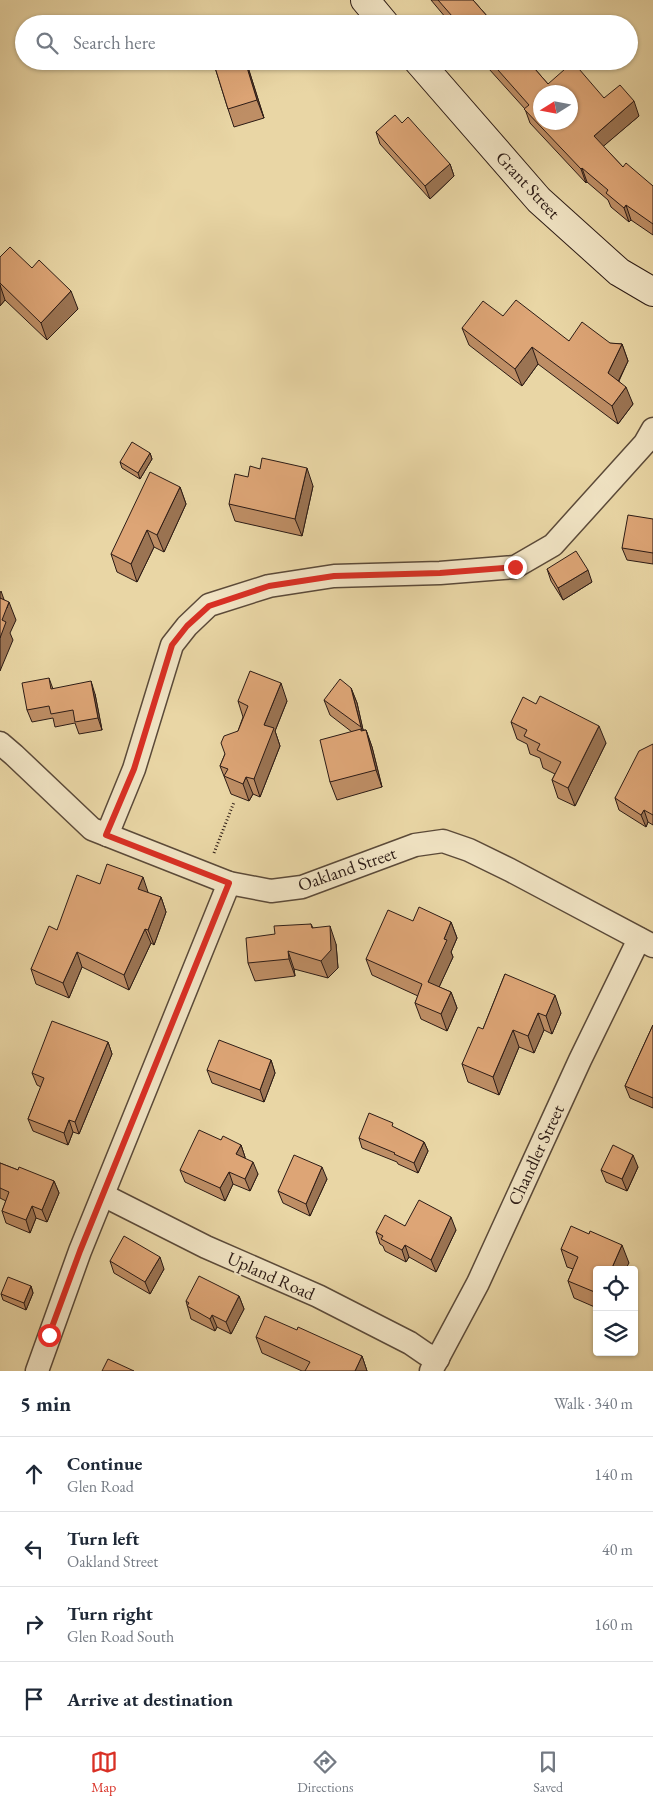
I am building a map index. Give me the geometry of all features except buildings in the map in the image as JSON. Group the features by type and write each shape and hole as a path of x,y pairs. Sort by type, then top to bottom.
{"street":[{"path":"365,0 378,15"},
{"name":"Grant Street","path":"426,70 539,200 619,272 653,292"},
{"path":"106,835 134,769 172,645 187,626 209,606 269,586 334,576 440,573 515,567 553,545 645,443 653,429"},
{"name":"Oakland Street","path":"0,743 92,829 229,883 271,891 302,887 414,846 443,841 469,850 510,870 646,942"},
{"path":"37,1371 80,1251 229,883"},
{"name":"Chandler Street","path":"434,1365 478,1283 576,1068 646,942"},
{"name":"Upland Road","path":"103,1195 206,1247 318,1296 410,1343 426,1354 434,1365"}],"path":[{"path":"212,858 234,802"}],"route":[{"path":"49,1335 80,1251 229,883 106,835 134,769 172,645 187,626 209,606 269,586 334,576 440,573 515,567"}]}
